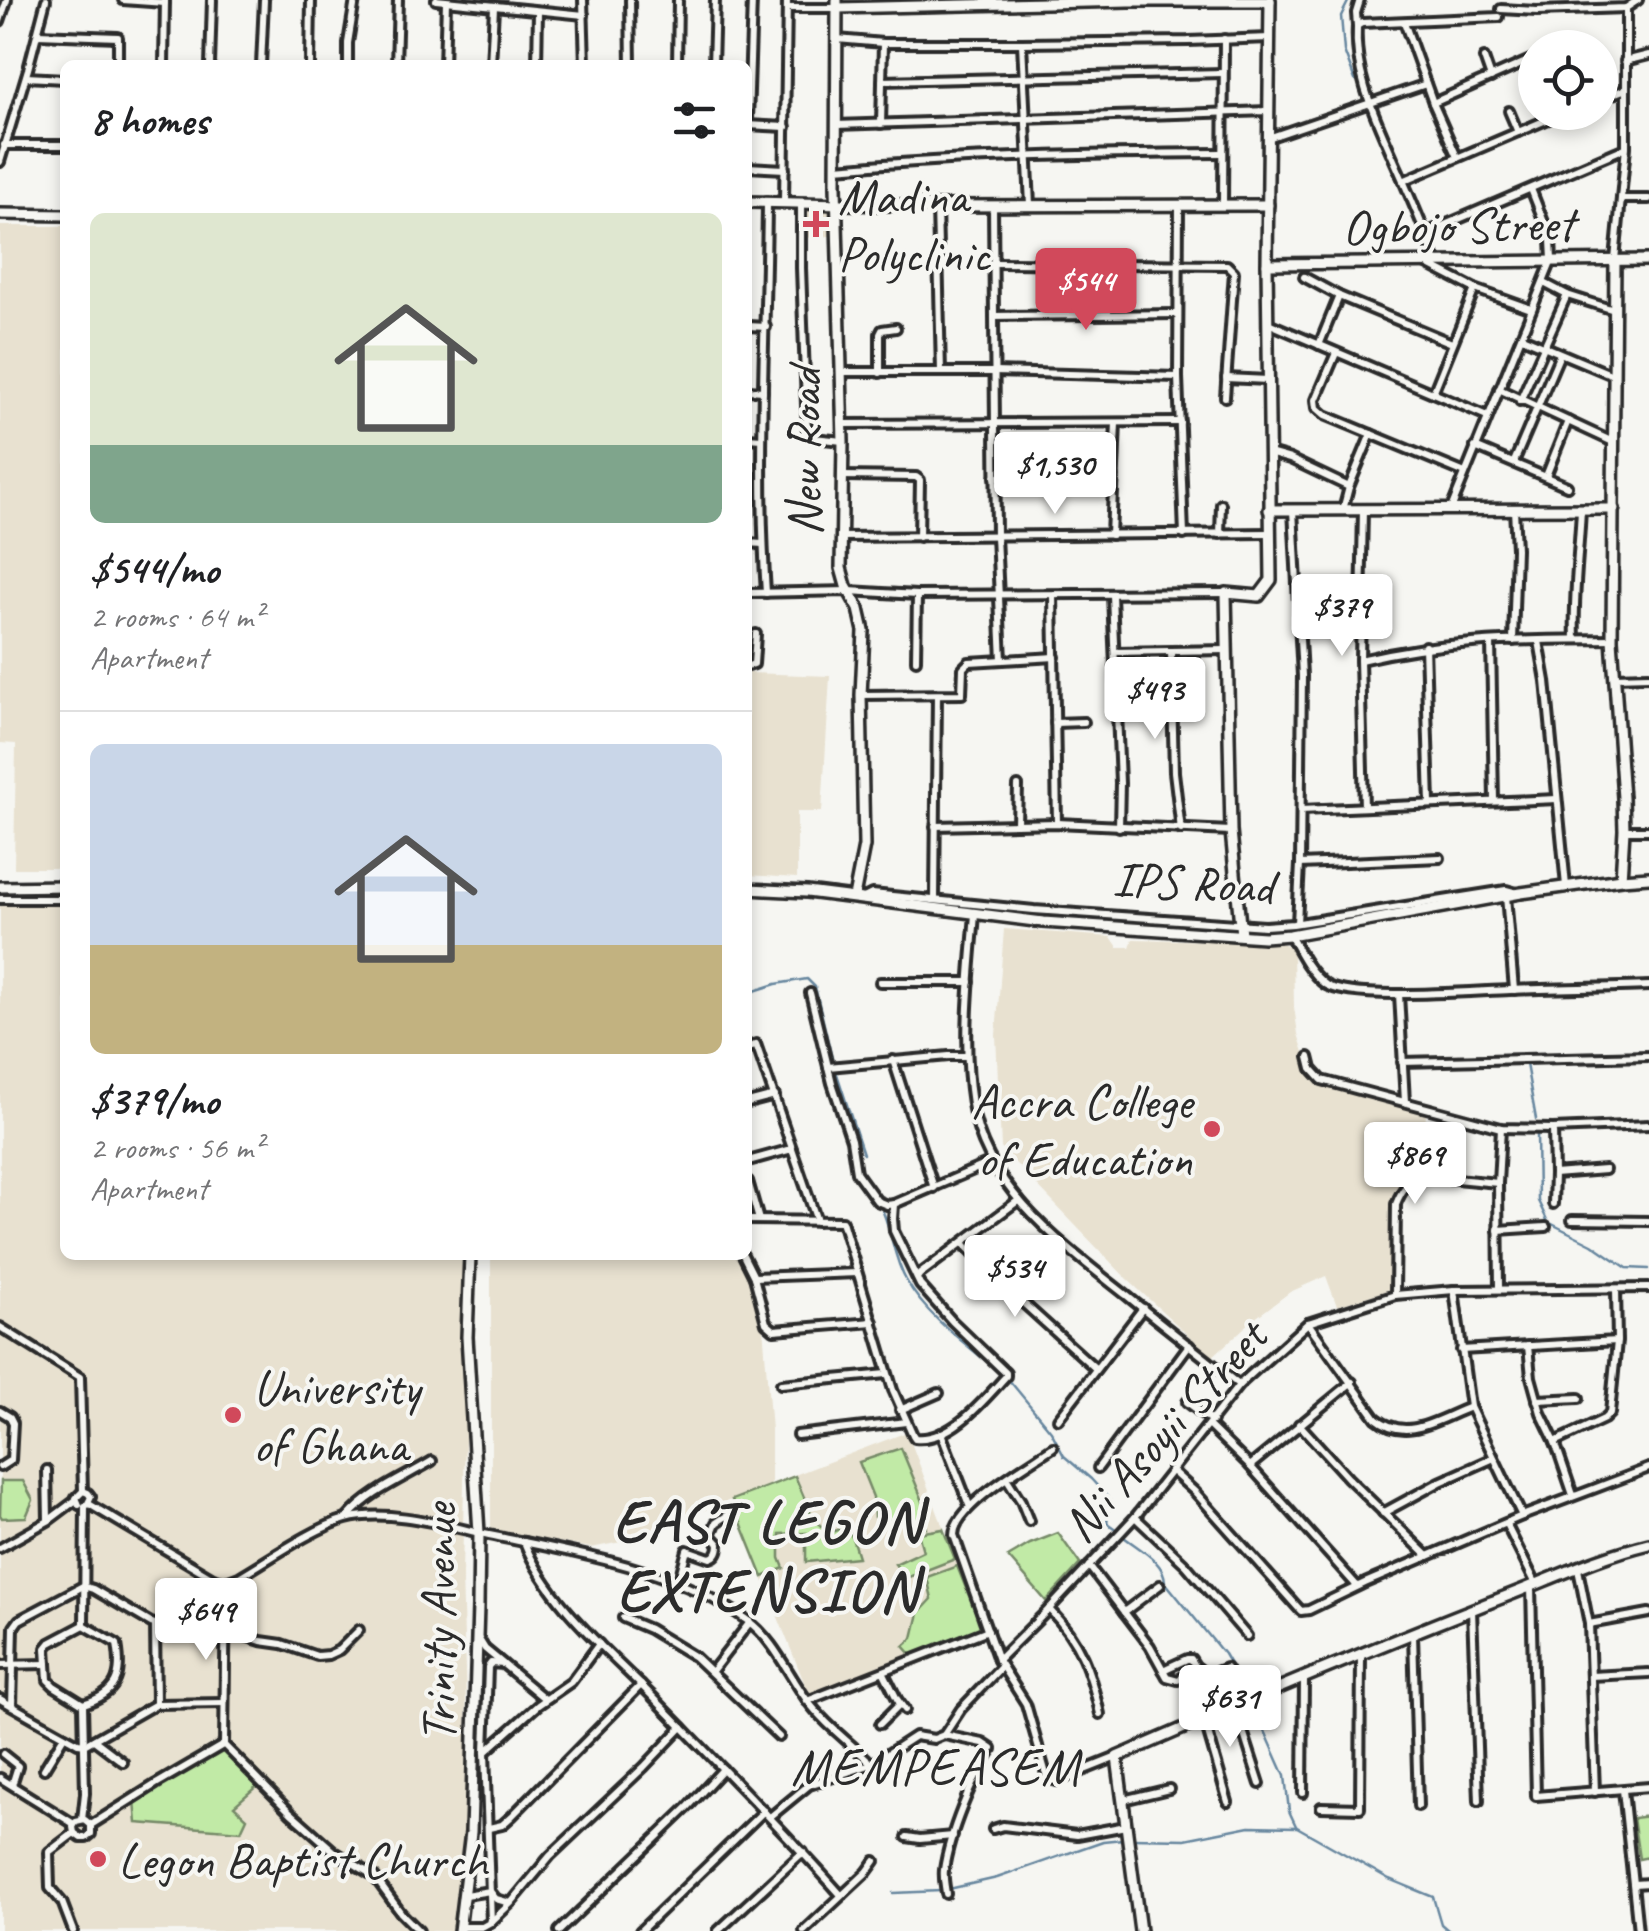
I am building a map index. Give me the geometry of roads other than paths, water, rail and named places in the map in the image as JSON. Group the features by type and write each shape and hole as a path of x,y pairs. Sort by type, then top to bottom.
{"street":[{"path":"0,21 8,0"},
{"path":"0,162 46,0"},
{"path":"123,0 165,2 164,60"},
{"path":"210,60 212,0"},
{"path":"261,60 264,0"},
{"path":"310,60 311,0"},
{"path":"348,60 356,0"},
{"path":"396,60 398,0"},
{"path":"436,0 584,15"},
{"path":"584,0 584,60"},
{"path":"630,0 631,60"},
{"path":"677,60 678,0"},
{"path":"713,60 715,0"},
{"path":"750,60 752,0"},
{"path":"752,593 1259,596 1265,590 1271,574 1267,264 1270,0 787,4 784,202"},
{"path":"1360,0 1356,13 1358,64 1368,102 1436,263"},
{"path":"1357,26 1588,4 1626,8 1638,0"},
{"path":"444,60 446,2"},
{"name":"New Road","path":"837,4 836,203 843,424 841,568 864,631 864,846 858,898"},
{"path":"491,60 494,7"},
{"path":"1621,878 1624,830 1612,639 1615,260 1626,148 1626,8"},
{"path":"536,60 538,11"},
{"path":"1404,22 1457,156"},
{"path":"38,34 118,37 118,60"},
{"path":"837,40 883,43 1271,38"},
{"path":"1222,206 1224,39"},
{"path":"1022,42 1030,204"},
{"path":"881,124 883,43"},
{"path":"1625,61 1649,54"},
{"path":"1484,58 1491,78"},
{"path":"1433,103 1518,66"},
{"path":"882,81 1223,73"},
{"path":"26,77 60,79"},
{"path":"1268,138 1426,84"},
{"path":"1618,92 1626,89"},
{"path":"836,125 1269,111"},
{"path":"1510,111 1518,132"},
{"path":"752,123 786,127"},
{"path":"1404,181 1523,130"},
{"path":"4,144 60,145"},
{"path":"1426,234 1626,148"},
{"path":"836,168 1028,155 1222,153"},
{"path":"752,167 785,168"},
{"path":"1451,509 1552,260 1552,240 1532,189"},
{"path":"1621,200 1649,199"},
{"path":"766,593 762,438 767,201"},
{"path":"752,202 937,206 1268,205"},
{"path":"801,202 807,432 813,438 843,440"},
{"path":"993,205 996,536 1002,660"},
{"path":"937,206 940,372"},
{"path":"1179,206 1178,376 1184,534"},
{"path":"0,214 60,216"},
{"name":"Ogbojo Street","path":"1267,264 1649,260"},
{"path":"1424,262 1475,289 1532,309"},
{"path":"993,263 1226,265 1234,272 1225,397"},
{"path":"1304,277 1339,296 1452,343"},
{"path":"1544,283 1614,310"},
{"path":"1433,393 1475,289"},
{"path":"1520,400 1567,294"},
{"path":"1319,344 1339,296"},
{"path":"994,316 1178,314"},
{"path":"1268,323 1488,416"},
{"path":"752,326 766,326"},
{"path":"880,373 880,334 882,330 896,328"},
{"path":"1522,337 1616,376"},
{"path":"1336,353 1316,400 1317,408 1464,473"},
{"path":"1514,462 1560,354"},
{"path":"842,372 1178,376"},
{"path":"1226,378 1268,380"},
{"path":"1498,389 1614,442"},
{"path":"752,390 763,390"},
{"path":"1546,476 1568,421"},
{"path":"843,424 1180,422"},
{"path":"1111,535 1116,423"},
{"path":"1343,510 1371,434"},
{"path":"752,438 762,438"},
{"path":"1475,446 1567,486"},
{"path":"1268,453 1349,487"},
{"path":"842,476 920,480 919,537"},
{"path":"995,477 1114,478"},
{"path":"1220,534 1221,504"},
{"path":"1575,639 1574,592 1581,508"},
{"path":"1513,641 1514,509"},
{"path":"1269,510 1614,510"},
{"path":"1294,510 1302,660 1296,924"},
{"path":"1363,510 1360,660 1364,806"},
{"path":"840,537 1270,533"},
{"path":"752,544 763,544"},
{"path":"1226,594 1231,831 1240,929"},
{"path":"916,660 917,595"},
{"path":"1053,595 1057,823"},
{"path":"1112,595 1119,827"},
{"path":"752,665 756,659 756,634"},
{"path":"1360,660 1426,646 1612,639"},
{"path":"1490,641 1494,800"},
{"path":"1539,641 1566,886"},
{"path":"1426,646 1430,803"},
{"path":"1114,652 1226,650"},
{"path":"1171,651 1174,772 1180,830"},
{"path":"861,696 962,694 964,668 969,662 1054,657"},
{"path":"1614,677 1649,676"},
{"path":"936,900 937,696"},
{"path":"1056,723 1084,722"},
{"path":"1017,823 1018,786"},
{"path":"1301,810 1556,799"},
{"path":"935,826 1057,823 1231,831"},
{"path":"1624,830 1649,830"},
{"path":"1300,864 1440,858"},
{"name":"IPS Road","path":"858,898 872,894 1240,929 1264,937 1566,886 1649,878"},
{"path":"0,887 60,886"},
{"name":"IPS Road","path":"752,888 1043,922 1240,929 1296,924 1506,890 1518,894"},
{"path":"1506,896 1514,990"},
{"path":"0,900 60,899"},
{"path":"975,914 967,1056 975,1117 992,1162 1019,1200 1059,1240 1239,1385"},
{"path":"1290,935 1314,972 1330,987 1398,994 1649,986"},
{"path":"880,982 970,982"},
{"path":"810,992 828,1067 852,1140 856,1172 876,1201 894,1204 992,1162"},
{"path":"1398,994 1404,1102"},
{"path":"752,1046 756,1044 818,1220"},
{"path":"828,1067 967,1056"},
{"path":"1402,1062 1649,1056"},
{"path":"1309,1058 1312,1069 1322,1080 1501,1128 1649,1125"},
{"path":"894,1060 934,1188"},
{"path":"752,1102 775,1096"},
{"path":"1499,1289 1501,1128"},
{"path":"1553,1204 1554,1129"},
{"path":"752,1160 792,1149"},
{"path":"1554,1174 1605,1170"},
{"path":"1396,1295 1396,1204 1402,1191 1424,1176 1498,1183"},
{"path":"752,1193 760,1220"},
{"path":"917,1279 1019,1200"},
{"path":"752,1220 842,1221 900,1410 919,1440 941,1434 974,1410 1006,1373 917,1279 894,1231 894,1204"},
{"path":"1572,1220 1649,1221"},
{"path":"1498,1230 1546,1227"},
{"path":"963,1243 1000,1283 1095,1368"},
{"name":"Trinity Avenue","path":"460,1929 471,1832 479,1533 468,1337 470,1260"},
{"path":"746,1260 766,1323 774,1330 872,1322"},
{"path":"754,1276 857,1273"},
{"name":"Nii Asoyii Street","path":"944,1735 961,1708 1135,1517 1239,1385 1308,1323 1396,1295 1454,1290 1649,1288"},
{"path":"1555,1442 1604,1420 1610,1413 1617,1341 1616,1289"},
{"path":"1454,1290 1470,1406 1522,1516"},
{"path":"1058,1420 1142,1308"},
{"path":"1308,1323 1376,1418 1387,1427 1402,1431 1414,1428 1470,1406"},
{"path":"0,1327 80,1378 83,1491 88,1493 84,1504 84,1625"},
{"path":"1462,1350 1617,1341"},
{"path":"1098,1468 1189,1345"},
{"path":"1528,1346 1540,1413 1574,1495"},
{"path":"781,1384 888,1374"},
{"path":"1250,1466 1352,1382"},
{"path":"900,1410 939,1393"},
{"path":"1537,1400 1579,1398"},
{"path":"1188,1402 1357,1586"},
{"path":"0,1411 12,1423 11,1460 0,1468"},
{"path":"797,1435 906,1422"},
{"path":"1299,1424 1428,1556"},
{"path":"941,1434 969,1506"},
{"path":"1053,1447 969,1506 955,1525 954,1535 1000,1664 1026,1704 1046,1774 1058,1781 1412,1634 1649,1544"},
{"path":"1383,1513 1494,1458"},
{"path":"348,1518 358,1506 432,1462"},
{"path":"1171,1470 1301,1610 1309,1610 1522,1516 1649,1468"},
{"path":"47,1470 48,1521"},
{"path":"1007,1479 1029,1520"},
{"path":"0,1548 84,1504"},
{"path":"84,1504 226,1582 328,1526 348,1518 372,1516 447,1524 678,1583 750,1622 828,1726 872,1764"},
{"path":"678,1583 687,1550 714,1556 719,1544 711,1535 716,1523 732,1514"},
{"path":"1135,1517 1186,1565 1247,1636"},
{"path":"1506,1524 1534,1586 1536,1796 1649,1787"},
{"path":"524,1542 536,1568 600,1644 767,1814 841,1896"},
{"path":"1089,1566 1150,1646 1167,1677 1178,1680 1198,1669"},
{"path":"1578,1569 1589,1624 1595,1792"},
{"path":"226,1582 224,1745 334,1852 374,1876 418,1931"},
{"path":"1124,1612 1160,1585"},
{"path":"12,1706 16,1623 84,1586 150,1623 224,1628 318,1656 339,1650 359,1630"},
{"path":"1049,1609 1081,1650 1100,1714"},
{"path":"1472,1610 1479,1801"},
{"path":"1589,1624 1649,1614"},
{"path":"622,1618 674,1643 712,1671 779,1737"},
{"path":"712,1671 750,1622"},
{"path":"155,1624 156,1704"},
{"path":"83,1704 48,1680 46,1648 50,1642 84,1625"},
{"path":"83,1704 115,1686 118,1677 117,1644 84,1625"},
{"path":"808,1701 988,1630"},
{"path":"1412,1634 1418,1806"},
{"path":"477,1636 490,1665 485,1752 491,1922"},
{"path":"485,1752 571,1682 600,1644"},
{"path":"485,1649 545,1700"},
{"path":"1321,1808 1360,1808 1362,1655"},
{"path":"1164,1670 1187,1658 1205,1676 1228,1669 1260,1784"},
{"path":"0,1665 47,1664"},
{"path":"490,1665 503,1664"},
{"path":"880,1724 903,1707 884,1672"},
{"path":"1591,1676 1649,1672"},
{"path":"1304,1679 1304,1793"},
{"path":"489,1828 502,1825 512,1816 640,1685"},
{"path":"0,1700 82,1744 156,1704 224,1703"},
{"path":"83,1704 84,1793 78,1837 91,1834 91,1825"},
{"path":"1204,1719 1228,1802"},
{"path":"460,1929 491,1922 550,1856 682,1727"},
{"path":"640,1931 767,1814 809,1785 872,1764 915,1736 934,1739 944,1735 983,1742 992,1748 973,1781 953,1836 944,1871 945,1890"},
{"path":"44,1770 64,1736"},
{"path":"94,1740 123,1762"},
{"path":"0,1778 77,1826 91,1825 224,1745"},
{"path":"2,1754 18,1766 12,1785"},
{"path":"1118,1758 1140,1931"},
{"path":"559,1931 723,1768"},
{"path":"1123,1800 1169,1789"},
{"path":"1623,1790 1638,1931"},
{"path":"73,1931 62,1902 50,1888 49,1856 51,1849 77,1826"},
{"path":"993,1828 1077,1834 1126,1827"},
{"path":"907,1836 953,1836"},
{"path":"718,1931 803,1852"},
{"path":"804,1931 875,1861"},
{"path":"1634,1884 1649,1883"},
{"path":"465,1895 490,1891"},
{"path":"490,1891 496,1899 511,1903"}],"waterway":[{"path":"1349,0 1341,16 1344,51 1355,80"},
{"path":"1512,906 1519,980"},
{"path":"752,992 807,979 815,987 833,1062"},
{"path":"1526,1064 1536,1119"},
{"path":"836,1071 863,1154"},
{"path":"1537,1133 1538,1201 1548,1222 1592,1244 1627,1268 1649,1269"},
{"path":"883,1212 899,1263 915,1294 950,1331 1003,1375"},
{"path":"1009,1380 1051,1431 1064,1456 1110,1500 1107,1523 1117,1530"},
{"path":"1124,1537 1161,1568 1165,1582 1224,1654 1248,1695"},
{"path":"1253,1704 1285,1776 1289,1811 1296,1826"},
{"path":"1131,1838 1185,1839 1250,1826 1297,1827 1389,1879 1433,1897 1441,1924 1449,1931"},
{"path":"949,1889 997,1878 1103,1841 1123,1839"},
{"path":"893,1893 941,1891"}],"place":[{"name":"Madina Polyclinic","path":"816,224"},
{"name":"Accra College of Education","path":"1212,1129"},
{"name":"University of Ghana","path":"233,1415"},
{"name":"Legon Baptist Church","path":"98,1859"}],"district":[{"name":"EAST LEGON EXTENSION","path":"768,1554"},
{"name":"MEMPEASEM","path":"936,1766"}]}
